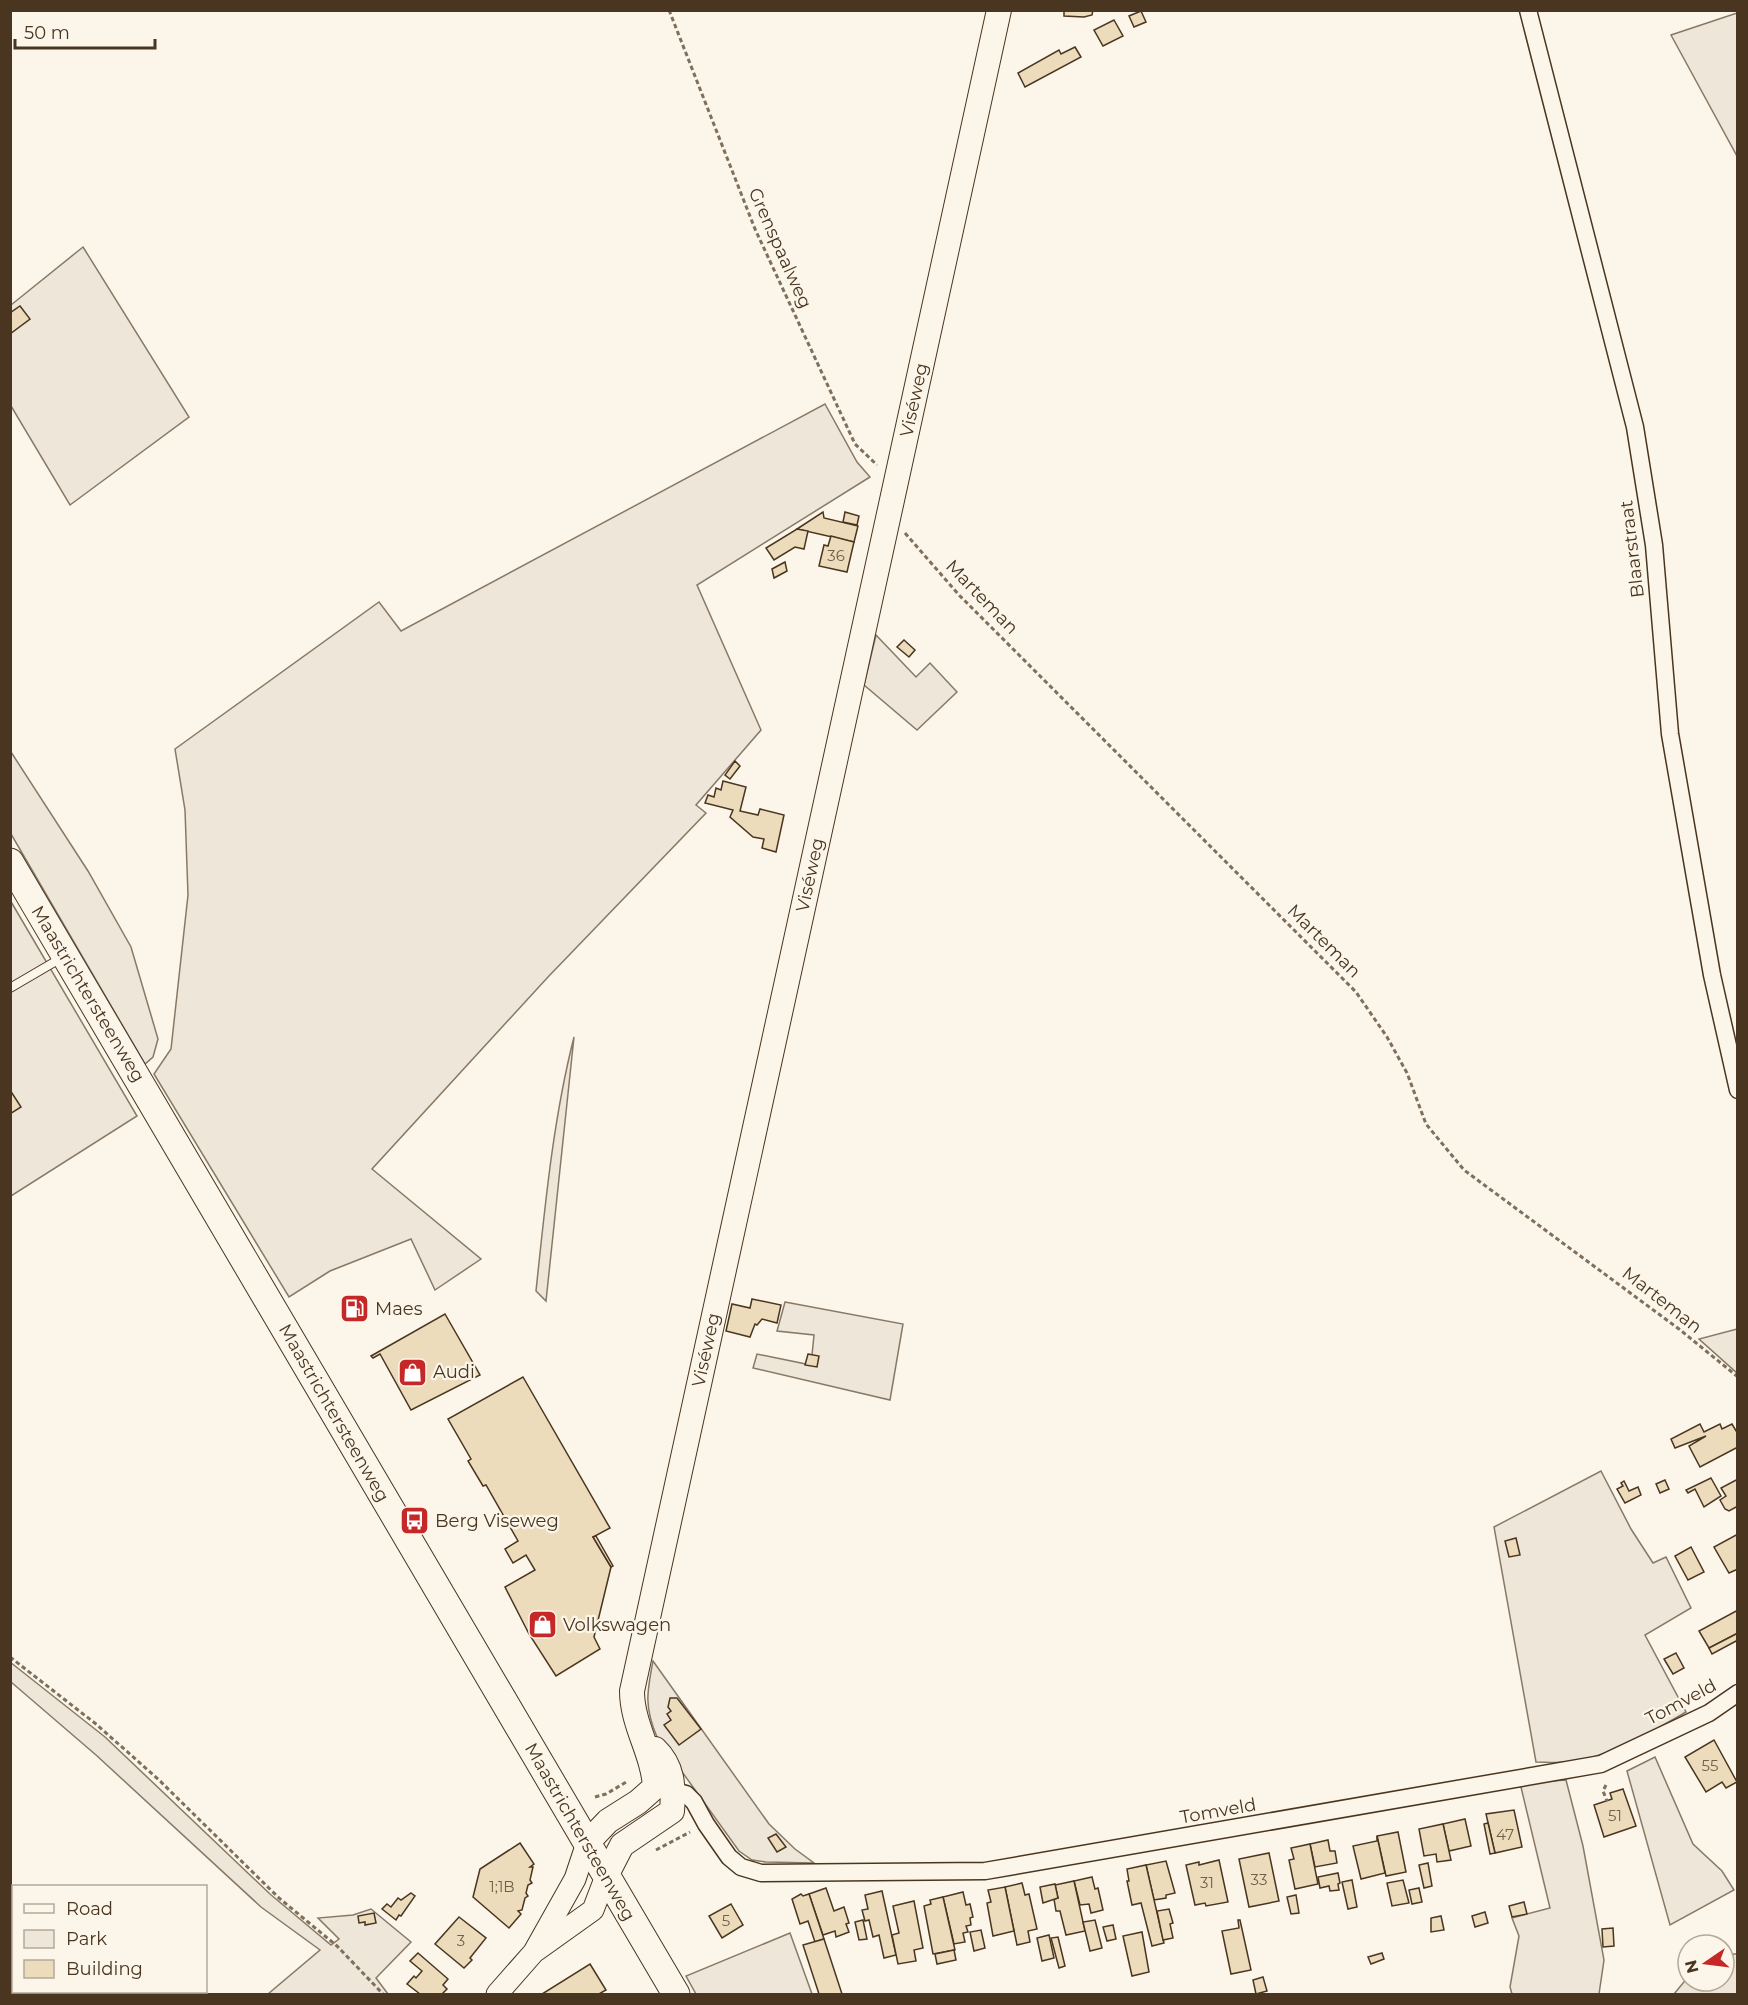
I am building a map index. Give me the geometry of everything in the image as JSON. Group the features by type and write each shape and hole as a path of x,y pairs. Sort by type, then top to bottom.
{"main road":[{"name":"Viséweg","path":"667,1796 671,1776 664,1758 643,1739 632,1707 632,1691 999,10"},
{"name":"Maastrichtersteenweg","path":"10,862 676,1995"},
{"path":"586,1843 608,1821 638,1802 667,1796"},
{"path":"606,1876 622,1845 667,1796"}],"street":[{"name":"Blaarstraat","path":"1528,10 1635,426 1654,545 1670,734 1712,975 1737,1090"},
{"name":"Tomveld","path":"706,1824 729,1857 741,1867 761,1873 985,1871 1601,1764 1709,1713 1737,1693"},
{"path":"667,1796 706,1824"},
{"path":"497,1995 534,1952 575,1879 586,1843"},
{"path":"534,1952 593,1910 606,1876"}],"lane":[{"path":"10,988 66,955"}],"path":[{"name":"Grenspaalweg","path":"669,10 755,229 855,444 878,466 898,473"},
{"name":"Marteman","path":"888,514 959,595 1356,992 1387,1037 1407,1073 1426,1124 1464,1170 1679,1329 1737,1377"},
{"path":"10,1657 96,1724 159,1780 279,1898 337,1946 382,1995"},
{"path":"1606,1785 1603,1791 1607,1801"},
{"path":"589,1794 595,1797"},
{"path":"653,1851 706,1824"}],"green space":[{"path":"1738,13 1737,156 1671,35"},
{"path":"83,247 189,417 70,505 11,406 11,305"},
{"path":"825,404 857,462 870,477 697,585 761,730 696,805 706,813 548,977 372,1169 481,1259 435,1290 411,1239 330,1271 289,1297 154,1074 171,1049 188,895 185,810 175,749 379,602 401,631"},
{"path":"876,635 916,677 930,663 957,692 917,730 864,685"},
{"path":"11,752 88,871 131,947 158,1039 153,1057 145,1064 11,834"},
{"path":"10,900 137,1116 11,1196 10,1196"},
{"path":"574,1037 546,1301 536,1291 539,1259 555,1131"},
{"path":"785,1302 903,1324 890,1400 753,1368 757,1354 811,1365 814,1335 777,1331"},
{"path":"1738,1329 1737,1373 1699,1339"},
{"path":"1601,1471 1631,1529 1653,1563 1666,1557 1691,1608 1645,1635 1686,1712 1628,1744 1597,1756 1564,1762 1536,1762 1494,1527"},
{"path":"653,1661 769,1824 795,1849 814,1863 752,1860 739,1851 657,1737 648,1708"},
{"path":"10,1662 105,1737 270,1894 331,1945 339,1939 318,1918 353,1915 371,1909 411,1942 376,1978 388,1994 268,1994 320,1950 261,1907 96,1755 11,1682"},
{"path":"1655,1757 1693,1844 1722,1871 1734,1890 1670,1925 1627,1771"},
{"path":"1566,1780 1583,1846 1604,1960 1599,1994 1512,1994 1510,1987 1519,1936 1512,1918 1550,1908 1520,1783"},
{"path":"790,1933 812,1994 696,1994 686,1976"},
{"path":"1737,1954 1737,1994 1674,1994 1676,1992 1736,1993"}],"building":[{"path":"1064,10 1093,10 1092,15 1084,17 1064,16"},
{"path":"1141,11 1146,22 1134,27 1129,16"},
{"path":"1114,20 1123,36 1103,46 1094,30"},
{"path":"1075,47 1081,57 1025,87 1018,73 1059,50 1061,54"},
{"path":"20,306 30,319 10,334 10,313"},
{"path":"823,512 824,518 858,526 854,542 797,529"},
{"path":"845,512 859,516 857,525 843,522"},
{"path":"797,529 808,531 804,549 795,547 774,560 766,548"},
{"path":"831,536 854,542 847,572 819,566 824,545 828,546"},
{"path":"785,562 787,571 774,578 772,569"},
{"path":"904,640 915,650 909,657 897,647"},
{"path":"735,761 740,766 730,779 725,775"},
{"path":"723,781 746,787 740,811 758,815 760,809 784,815 776,852 762,848 764,839 753,837 730,817 733,810 705,803 708,795 714,797 716,788 721,790"},
{"path":"10,1090 21,1107 10,1114"},
{"path":"752,1299 781,1305 777,1323 762,1319 757,1325 755,1324 750,1337 726,1331 732,1304 750,1308"},
{"path":"445,1314 480,1375 411,1410 380,1354 373,1358 371,1356"},
{"path":"808,1354 819,1356 817,1367 805,1365"},
{"path":"523,1377 610,1528 593,1537 611,1567 594,1637 600,1649 556,1676 529,1634 505,1587 535,1570 526,1555 513,1563 505,1549 518,1541 486,1485 483,1486 468,1461 471,1459 448,1419"},
{"path":"1700,1424 1704,1432 1720,1424 1722,1429 1732,1424 1738,1434 1738,1447 1700,1467 1689,1446 1706,1436 1675,1448 1671,1439"},
{"path":"1711,1478 1721,1496 1704,1507 1695,1489 1688,1493 1686,1490"},
{"path":"1738,1479 1738,1506 1729,1511 1725,1509 1720,1500 1726,1496 1721,1488"},
{"path":"1665,1480 1669,1489 1660,1493 1656,1484"},
{"path":"1624,1481 1629,1491 1638,1487 1641,1495 1625,1503 1617,1489 1623,1486 1621,1483"},
{"path":"1738,1534 1738,1569 1729,1573 1714,1547"},
{"path":"596,1536 613,1566 611,1567 593,1537"},
{"path":"1516,1538 1520,1555 1509,1557 1505,1541"},
{"path":"1691,1547 1704,1572 1688,1580 1675,1556"},
{"path":"1738,1610 1738,1633 1709,1648 1699,1631"},
{"path":"1738,1633 1738,1640 1712,1654 1709,1648"},
{"path":"1676,1653 1684,1668 1673,1674 1664,1659"},
{"path":"670,1698 677,1698 701,1729 679,1745 664,1725 671,1720 667,1714 671,1711 668,1707"},
{"path":"1714,1740 1737,1782 1726,1788 1722,1782 1706,1792 1685,1757"},
{"path":"1623,1789 1636,1826 1604,1837 1594,1805 1612,1799 1610,1793"},
{"path":"1514,1810 1522,1847 1495,1853 1486,1814"},
{"path":"1465,1819 1471,1846 1449,1851 1443,1824"},
{"path":"1488,1823 1495,1853 1490,1854 1484,1824"},
{"path":"1443,1824 1451,1860 1437,1862 1436,1854 1424,1856 1419,1829"},
{"path":"1398,1832 1406,1872 1386,1876 1377,1836"},
{"path":"776,1834 786,1847 777,1852 768,1838"},
{"path":"1377,1836 1385,1873 1361,1879 1353,1846 1377,1841"},
{"path":"1328,1840 1330,1851 1335,1851 1337,1863 1315,1867 1310,1844"},
{"path":"520,1843 534,1864 530,1867 533,1867 530,1880 532,1883 528,1885 526,1893 528,1896 525,1898 522,1910 518,1911 521,1914 509,1928 473,1897 480,1869"},
{"path":"1310,1844 1318,1884 1295,1889 1289,1860 1294,1859 1291,1848"},
{"path":"1269,1853 1279,1901 1249,1907 1239,1859"},
{"path":"1219,1860 1228,1902 1206,1906 1205,1903 1195,1905 1186,1865 1199,1862 1199,1865"},
{"path":"1166,1861 1175,1893 1166,1895 1166,1898 1154,1900 1146,1865"},
{"path":"1428,1863 1432,1886 1424,1888 1419,1865"},
{"path":"1146,1865 1164,1943 1152,1946 1141,1903 1132,1905 1127,1881 1129,1881 1127,1869"},
{"path":"1338,1873 1339,1890 1330,1891 1329,1886 1320,1888 1318,1877"},
{"path":"1092,1877 1095,1889 1098,1888 1103,1910 1091,1913 1089,1904 1080,1905 1074,1881"},
{"path":"1352,1880 1357,1907 1348,1909 1342,1882"},
{"path":"1403,1880 1409,1903 1392,1906 1387,1883"},
{"path":"1074,1881 1085,1931 1066,1935 1060,1911 1056,1911 1054,1899 1058,1898 1055,1885"},
{"path":"1022,1883 1025,1895 1029,1894 1037,1929 1028,1931 1030,1942 1017,1945 1005,1887"},
{"path":"1055,1884 1058,1898 1043,1903 1040,1887"},
{"path":"1005,1887 1014,1931 993,1936 987,1903 991,1902 988,1890"},
{"path":"826,1888 834,1911 844,1907 849,1923 846,1924 849,1932 836,1937 835,1931 823,1935 809,1894"},
{"path":"1419,1888 1422,1902 1412,1904 1409,1890"},
{"path":"882,1891 896,1955 884,1958 879,1935 873,1937 869,1920 865,1921 862,1910 868,1909 865,1895"},
{"path":"963,1892 966,1905 970,1904 973,1917 970,1918 971,1925 966,1926 968,1932 963,1933 965,1942 954,1944 943,1897"},
{"path":"411,1893 415,1896 396,1920 382,1909 387,1904 391,1907 398,1898 401,1900"},
{"path":"801,1894 803,1896 809,1894 824,1939 815,1942 808,1921 800,1924 792,1899"},
{"path":"1296,1895 1299,1913 1291,1914 1287,1897"},
{"path":"943,1897 955,1950 933,1954 924,1906 931,1904 930,1900"},
{"path":"914,1901 923,1948 914,1950 916,1961 898,1964 892,1935 899,1933 893,1906"},
{"path":"1524,1902 1527,1914 1512,1917 1509,1906"},
{"path":"731,1904 743,1925 722,1938 709,1916"},
{"path":"1169,1909 1173,1923 1170,1924 1173,1938 1163,1940 1157,1911"},
{"path":"1485,1912 1488,1923 1475,1927 1472,1916"},
{"path":"374,1913 376,1923 365,1925 365,1922 359,1923 358,1916"},
{"path":"1441,1916 1444,1930 1431,1932 1431,1918"},
{"path":"459,1917 486,1938 464,1968 435,1944"},
{"path":"863,1920 867,1939 859,1940 855,1922"},
{"path":"1095,1920 1102,1948 1090,1951 1083,1922"},
{"path":"1238,1920 1240,1920 1251,1970 1231,1974 1222,1931 1239,1928"},
{"path":"1113,1925 1116,1939 1107,1941 1103,1927"},
{"path":"1613,1928 1614,1946 1603,1947 1602,1929"},
{"path":"981,1930 985,1948 974,1951 970,1932"},
{"path":"1142,1932 1149,1972 1132,1976 1123,1936"},
{"path":"1049,1935 1054,1958 1042,1961 1037,1938"},
{"path":"1058,1937 1065,1966 1059,1968 1051,1938"},
{"path":"824,1939 842,1994 819,1994 803,1945"},
{"path":"954,1950 956,1960 937,1964 935,1954"},
{"path":"418,1953 448,1979 443,1985 447,1989 442,1994 420,1994 407,1984 422,1971 410,1961"},
{"path":"1382,1953 1384,1959 1371,1964 1368,1957"},
{"path":"590,1964 606,1990 599,1994 542,1994"},
{"path":"1263,1977 1267,1991 1256,1994 1253,1980"}],"place":[{"name":"Maes","path":"354,1309"},
{"name":"Audi","path":"412,1372"},
{"name":"Berg Viseweg","path":"414,1521"},
{"name":"Volkswagen","path":"542,1625"}]}
